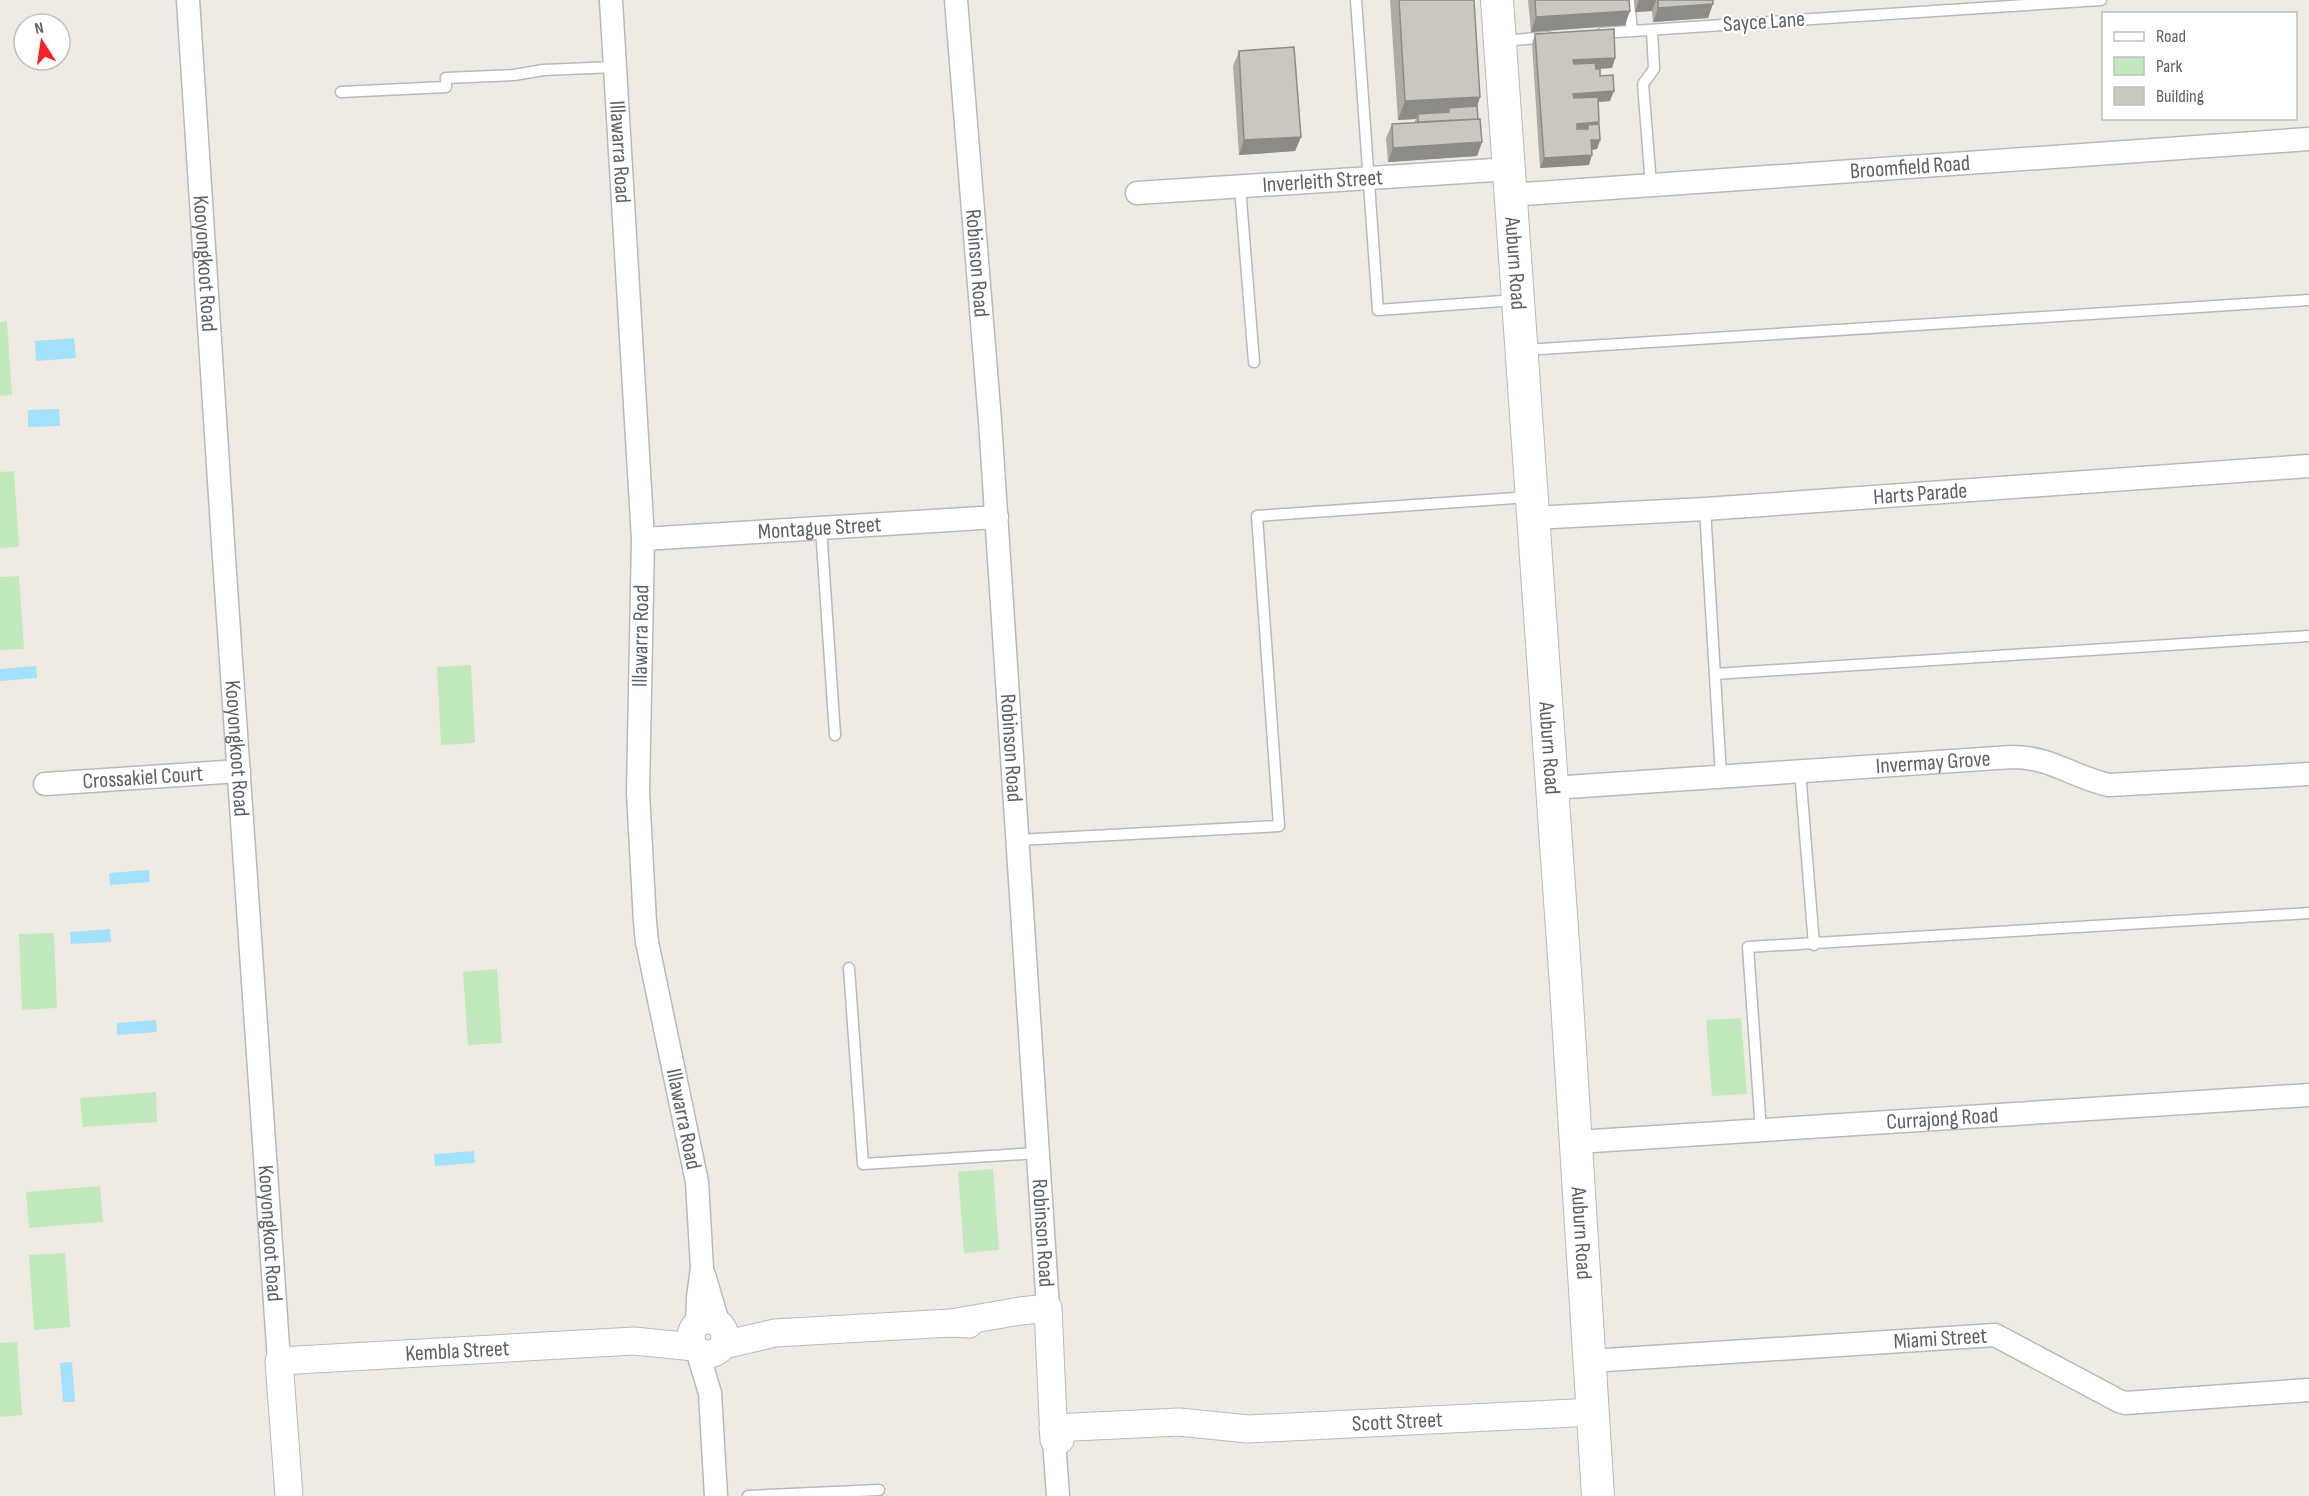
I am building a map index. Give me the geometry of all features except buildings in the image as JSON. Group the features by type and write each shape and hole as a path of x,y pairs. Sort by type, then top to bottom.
{"main road":[{"name":"Auburn Road","path":"1497,0 1576,1142 1598,1496"}],"street":[{"name":"Kooyongkoot Road","path":"188,0 289,1496"},
{"name":"Illawarra Road","path":"611,0 643,539 638,793 645,922 647,942 697,1182 716,1496"},
{"name":"Robinson Road","path":"956,0 997,517 1058,1496"},
{"name":"Broomfield Road","path":"1510,182 1651,185 2309,140"},
{"name":"Inverleith Street","path":"1137,193 1369,179 1510,182"},
{"name":"Harts Parade","path":"1533,508 1705,509 2309,466"},
{"name":"Montague Street","path":"643,539 997,517"},
{"name":"Invermay Grove","path":"1552,788 2018,757 2049,762 2084,778 2109,785 2309,774"},
{"name":"Crossakiel Court","path":"45,784 239,771"},
{"name":"Currajong Road","path":"1576,1142 2309,1095"},
{"name":"Kembla Street","path":"279,1361 951,1323 1020,1311 1048,1318"},
{"name":"Miami Street","path":"1590,1361 1995,1335 2125,1402 2309,1390"},
{"name":"Scott Street","path":"1054,1434 1180,1432 1201,1426 1248,1429 1593,1412"}],"lane":[{"path":"1356,0 1377,310 1518,300"},
{"path":"1629,0 1632,31"},
{"name":"Sayce Lane","path":"1586,34 2101,0"},
{"path":"1651,185 1643,84 1654,69 1652,30"},
{"path":"1500,41 1562,36"},
{"path":"341,92 446,87 446,78 514,75 543,70 615,66"},
{"path":"1240,186 1254,362"},
{"path":"1522,351 2309,300"},
{"path":"1018,840 1279,826 1257,516 1533,508"},
{"path":"1705,509 1721,776"},
{"path":"821,528 835,735"},
{"path":"1715,674 2309,636"},
{"path":"1800,771 1814,945"},
{"path":"1761,1131 1748,947 1814,945 2309,913"},
{"path":"849,968 863,1164 1038,1153"},
{"path":"748,1496 879,1490"}],"green space":[{"path":"7,321 12,395 0,396 0,322"},
{"path":"14,471 19,547 0,548 0,472"},
{"path":"19,576 24,649 0,650 0,577"},
{"path":"471,665 475,743 441,745 437,667"},
{"path":"54,933 57,1008 22,1010 19,934"},
{"path":"497,969 502,1043 468,1045 463,972"},
{"path":"1741,1018 1747,1094 1712,1096 1706,1020"},
{"path":"156,1092 157,1122 83,1127 80,1098"},
{"path":"993,1169 999,1250 964,1253 958,1172"},
{"path":"100,1186 103,1222 29,1228 26,1192"},
{"path":"65,1253 70,1327 34,1330 29,1255"},
{"path":"17,1342 22,1415 0,1417 0,1343"}],"water":[{"path":"74,338 76,358 36,361 35,341"},
{"path":"59,409 60,426 28,427 28,410"},
{"path":"36,666 37,678 0,681 0,669"},
{"path":"149,870 150,882 110,885 109,873"},
{"path":"110,929 111,942 71,944 70,932"},
{"path":"156,1020 157,1032 117,1035 117,1023"},
{"path":"474,1151 475,1163 435,1166 434,1154"},
{"path":"72,1362 75,1402 63,1402 60,1363"}]}
